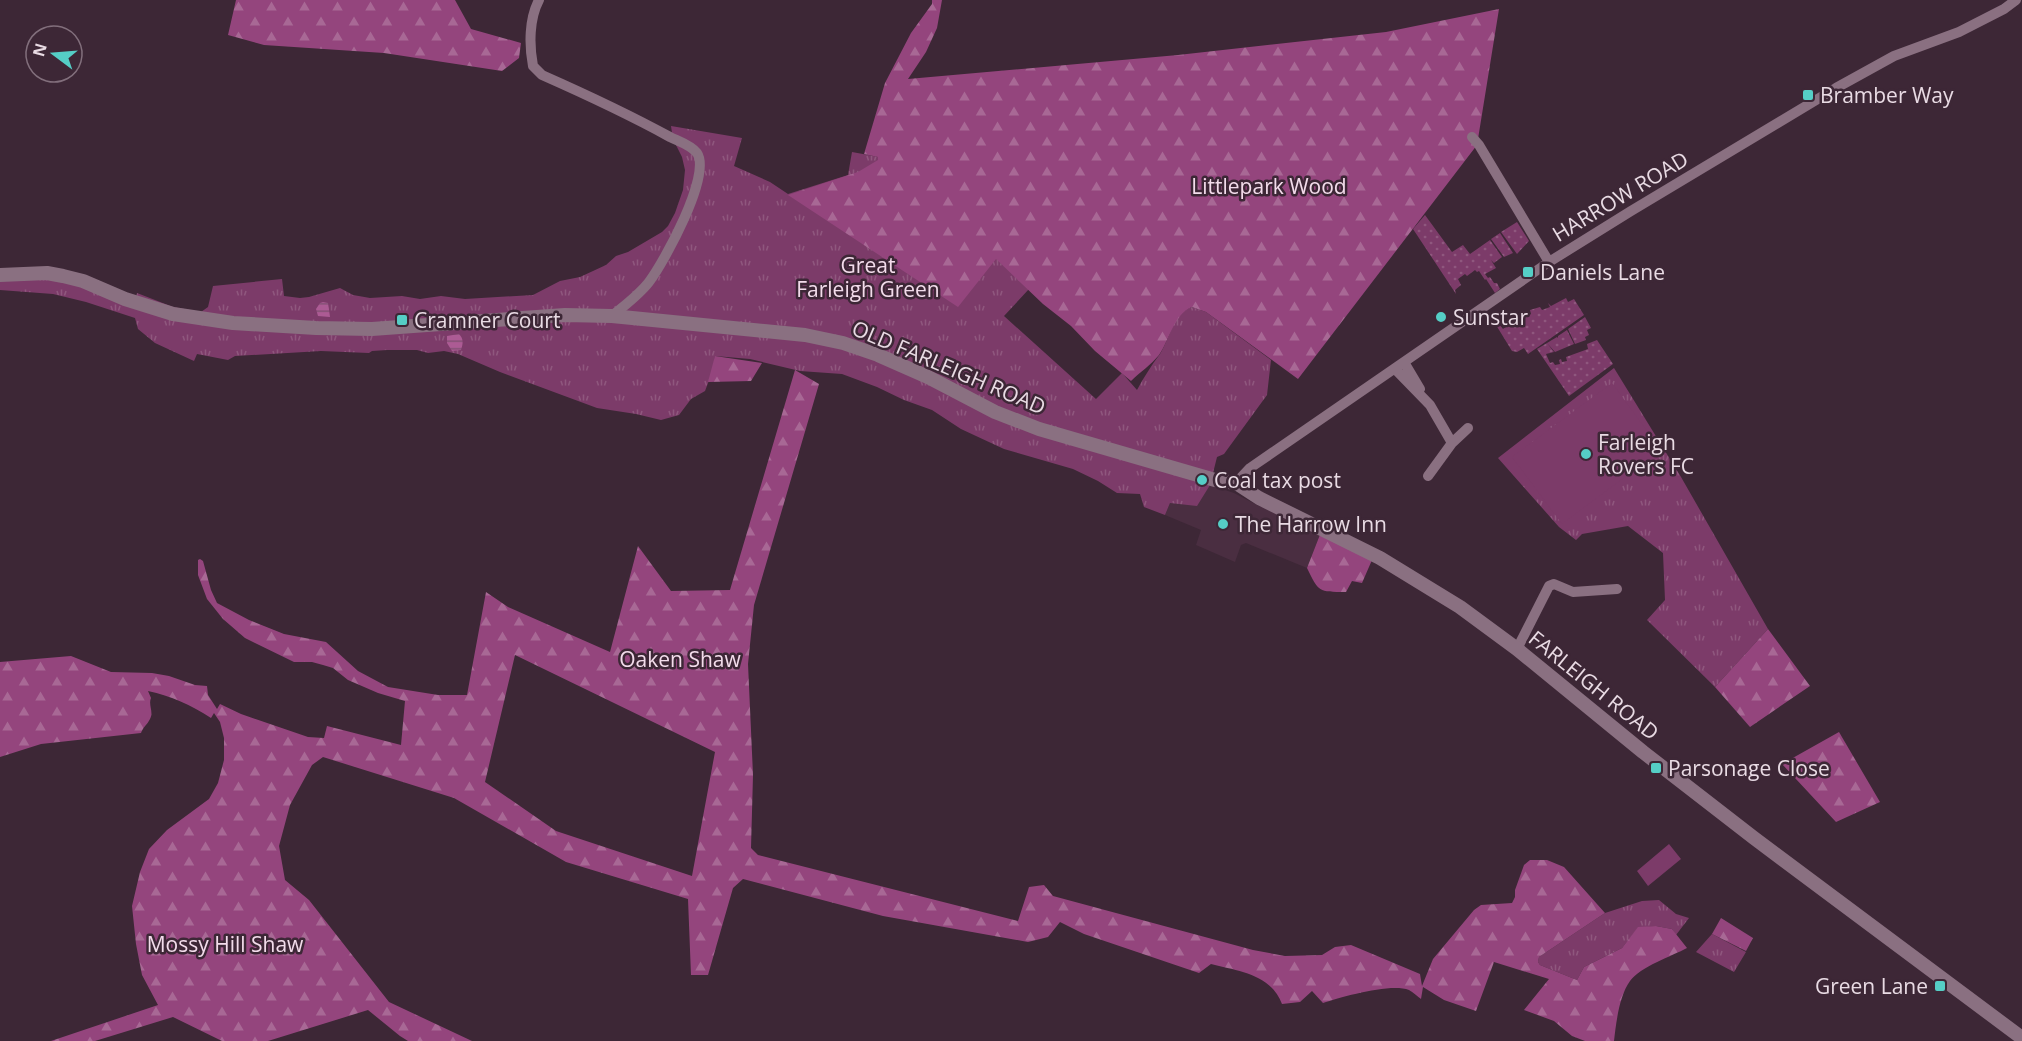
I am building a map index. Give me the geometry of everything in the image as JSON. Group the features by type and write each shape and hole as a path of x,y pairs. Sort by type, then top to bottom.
{"street":[{"path":"539,0 531,29 530,45 533,66 542,75 646,123 689,146 697,152 700,161 698,178 687,214 662,264 644,288 612,316"},
{"name":"HARROW ROAD","path":"1236,483 1250,468 1549,262 1836,88 1894,56 1959,32 2004,9 2016,0"},
{"path":"1472,137 1549,262"},
{"name":"OLD FARLEIGH ROAD","path":"0,275 46,273 83,280 125,299 173,314 232,323 372,329 565,315 642,318 805,334 843,343 878,356 928,377 995,412 1039,429 1215,480 1236,483"},
{"path":"632,300 642,318"},
{"path":"1400,366 1430,405 1452,443"},
{"path":"1428,476 1452,443 1468,428"},
{"name":"FARLEIGH ROAD","path":"1236,483 1259,498 1352,543 1460,607 1739,826 2022,1038"},
{"path":"1516,650 1549,586 1554,584 1573,592 1617,588"}],"shaded area":[{"path":"323,302 328,303 330,317 318,316 316,309"},
{"path":"459,334 463,342 461,350 452,351 447,343 447,336"},
{"path":"1210,485 1234,493 1261,507 1264,505 1321,532 1307,568 1246,543 1241,545 1235,562 1196,545 1201,530 1165,515 1170,503"}],"green space":[{"path":"236,0 455,0 471,29 521,43 519,58 502,71 384,53 264,45 228,35"},
{"name":"Littlepark Wood","path":"932,0 942,0 937,28 926,52 908,79 1178,55 1386,32 1499,9 1477,145 1298,379 1206,312 1192,307 1186,310 1176,322 1159,355 1131,381 1095,351 1071,326 1043,304 996,259 958,307 788,195 858,172 878,160 878,157 864,154 885,83 911,33 932,4"},
{"name":"Great Farleigh Green","path":"671,126 742,138 734,166 770,182 788,194 848,175 852,152 879,157 942,208 1029,289 1004,316 1096,399 1122,373 1137,390 1160,354 1176,321 1192,307 1206,312 1271,360 1267,395 1224,454 1217,457 1210,485 1197,506 1170,503 1165,515 1144,507 1140,494 1117,493 1073,469 1004,449 961,429 932,410 842,374 800,371 750,359 715,356 714,367 705,391 691,399 679,415 661,420 597,408 458,354 444,351 428,353 417,350 387,350 369,353 321,351 235,356 228,360 197,354 194,361 155,343 138,329 135,318 53,294 0,290 0,280 37,277 136,298 137,293 173,307 201,312 208,307 213,286 282,279 284,296 300,298 340,288 353,295 370,298 402,296 420,299 441,296 465,299 533,295 560,281 580,277 606,265 616,256 628,252 668,226 683,190 685,170 682,157 673,139"},
{"path":"1425,215 1452,252 1463,245 1470,254 1490,240 1502,257 1494,263 1491,260 1496,268 1485,274 1497,283 1500,289 1495,293 1486,279 1475,270 1458,279 1461,285 1455,290 1456,294 1413,229"},
{"path":"1517,222 1529,241 1517,254 1501,232"},
{"path":"1500,233 1513,253 1504,257 1491,239"},
{"path":"1566,298 1568,302 1574,299 1584,315 1528,354 1524,348 1517,352 1512,351 1496,325 1498,323 1503,329 1511,323 1514,326 1519,323 1517,320 1519,315 1524,313 1526,317 1531,314 1530,310 1540,307 1542,310 1550,307 1548,303 1551,306"},
{"path":"1585,317 1591,328 1587,330 1589,335 1585,337 1586,340 1575,344 1568,329"},
{"path":"1567,330 1574,344 1555,352 1547,343 1558,338"},
{"path":"1597,340 1613,364 1569,396 1537,349 1547,343 1554,352 1546,354 1550,363 1553,362 1555,365 1560,364 1561,359 1562,362 1567,361 1566,357 1588,349 1587,344"},
{"path":"715,356 762,363 751,381 708,382"},
{"path":"1614,368 1681,477 1768,629 1715,687 1647,620 1665,600 1663,553 1628,526 1582,534 1576,540 1559,527 1498,458"},
{"path":"795,370 819,384 754,605 748,664 753,775 751,848 758,855 1018,921 1029,887 1044,885 1053,896 1253,950 1285,956 1322,955 1335,947 1351,945 1420,974 1422,986 1433,959 1474,910 1481,905 1512,903 1524,865 1530,860 1547,860 1564,867 1605,913 1539,957 1540,965 1577,980 1584,967 1622,948 1638,927 1656,926 1672,929 1687,948 1648,967 1630,981 1621,1002 1614,1041 1585,1041 1572,1036 1554,1021 1524,1010 1549,979 1494,962 1476,1011 1444,1000 1423,987 1421,999 1409,990 1390,988 1323,1003 1312,991 1300,1002 1282,1004 1270,986 1252,975 1211,964 1199,973 1084,934 1060,922 1048,937 1028,942 883,916 743,879 733,888 708,975 691,975 688,899 566,862 454,798 323,757 312,765 290,805 279,846 285,880 309,900 389,1002 472,1041 408,1041 368,1010 268,1041 222,1041 173,1017 95,1041 51,1041 158,1005 142,975 136,944 132,906 140,872 149,849 167,830 209,799 218,783 224,760 224,738 220,722 214,713 211,718 181,702 148,691 151,698 151,716 141,733 41,744 0,757 0,662 71,656 111,672 152,673 169,676 195,685 207,686 208,695 217,709 220,704 241,714 308,737 324,738 327,726 401,745 405,701 378,693 348,680 333,668 312,662 294,662 245,638 223,619 207,599 198,575 198,560 203,561 217,603 249,620 284,634 326,642 358,671 388,687 438,695 467,695 486,592 508,607 610,652 638,546 671,591 730,590","holes":["515,655 715,752 692,876 556,831 485,782"]},
{"name":"Farleigh Rovers FC","path":"1612,383 1661,450 1562,524 1512,457"},
{"path":"1321,532 1372,560 1362,583 1352,581 1346,592 1325,591 1317,586 1307,568"},
{"path":"1768,629 1810,686 1750,727 1715,687"},
{"path":"1839,732 1880,802 1836,822 1782,764"},
{"path":"1669,844 1681,859 1648,886 1637,871"},
{"path":"1659,900 1676,914 1689,918 1676,935 1672,929 1656,926 1638,928 1622,948 1584,967 1577,980 1540,965 1538,962 1539,957 1605,913 1642,901"},
{"path":"1721,918 1753,938 1746,951 1712,934"},
{"path":"1712,934 1746,952 1734,972 1696,952"}],"place":[{"name":"Bramber Way","path":"1808,95"},
{"name":"Daniels Lane","path":"1528,272"},
{"name":"Sunstar","path":"1441,317"},
{"name":"Cramner Court","path":"402,320"},
{"name":"Farleigh Rovers FC","path":"1586,454"},
{"name":"Coal tax post","path":"1202,480"},
{"name":"The Harrow Inn","path":"1223,524"},
{"name":"Parsonage Close","path":"1656,768"},
{"name":"Green Lane","path":"1940,986"}],"park label":[{"name":"Oaken Shaw","path":"680,659"},
{"name":"Mossy Hill Shaw","path":"225,944"}]}
